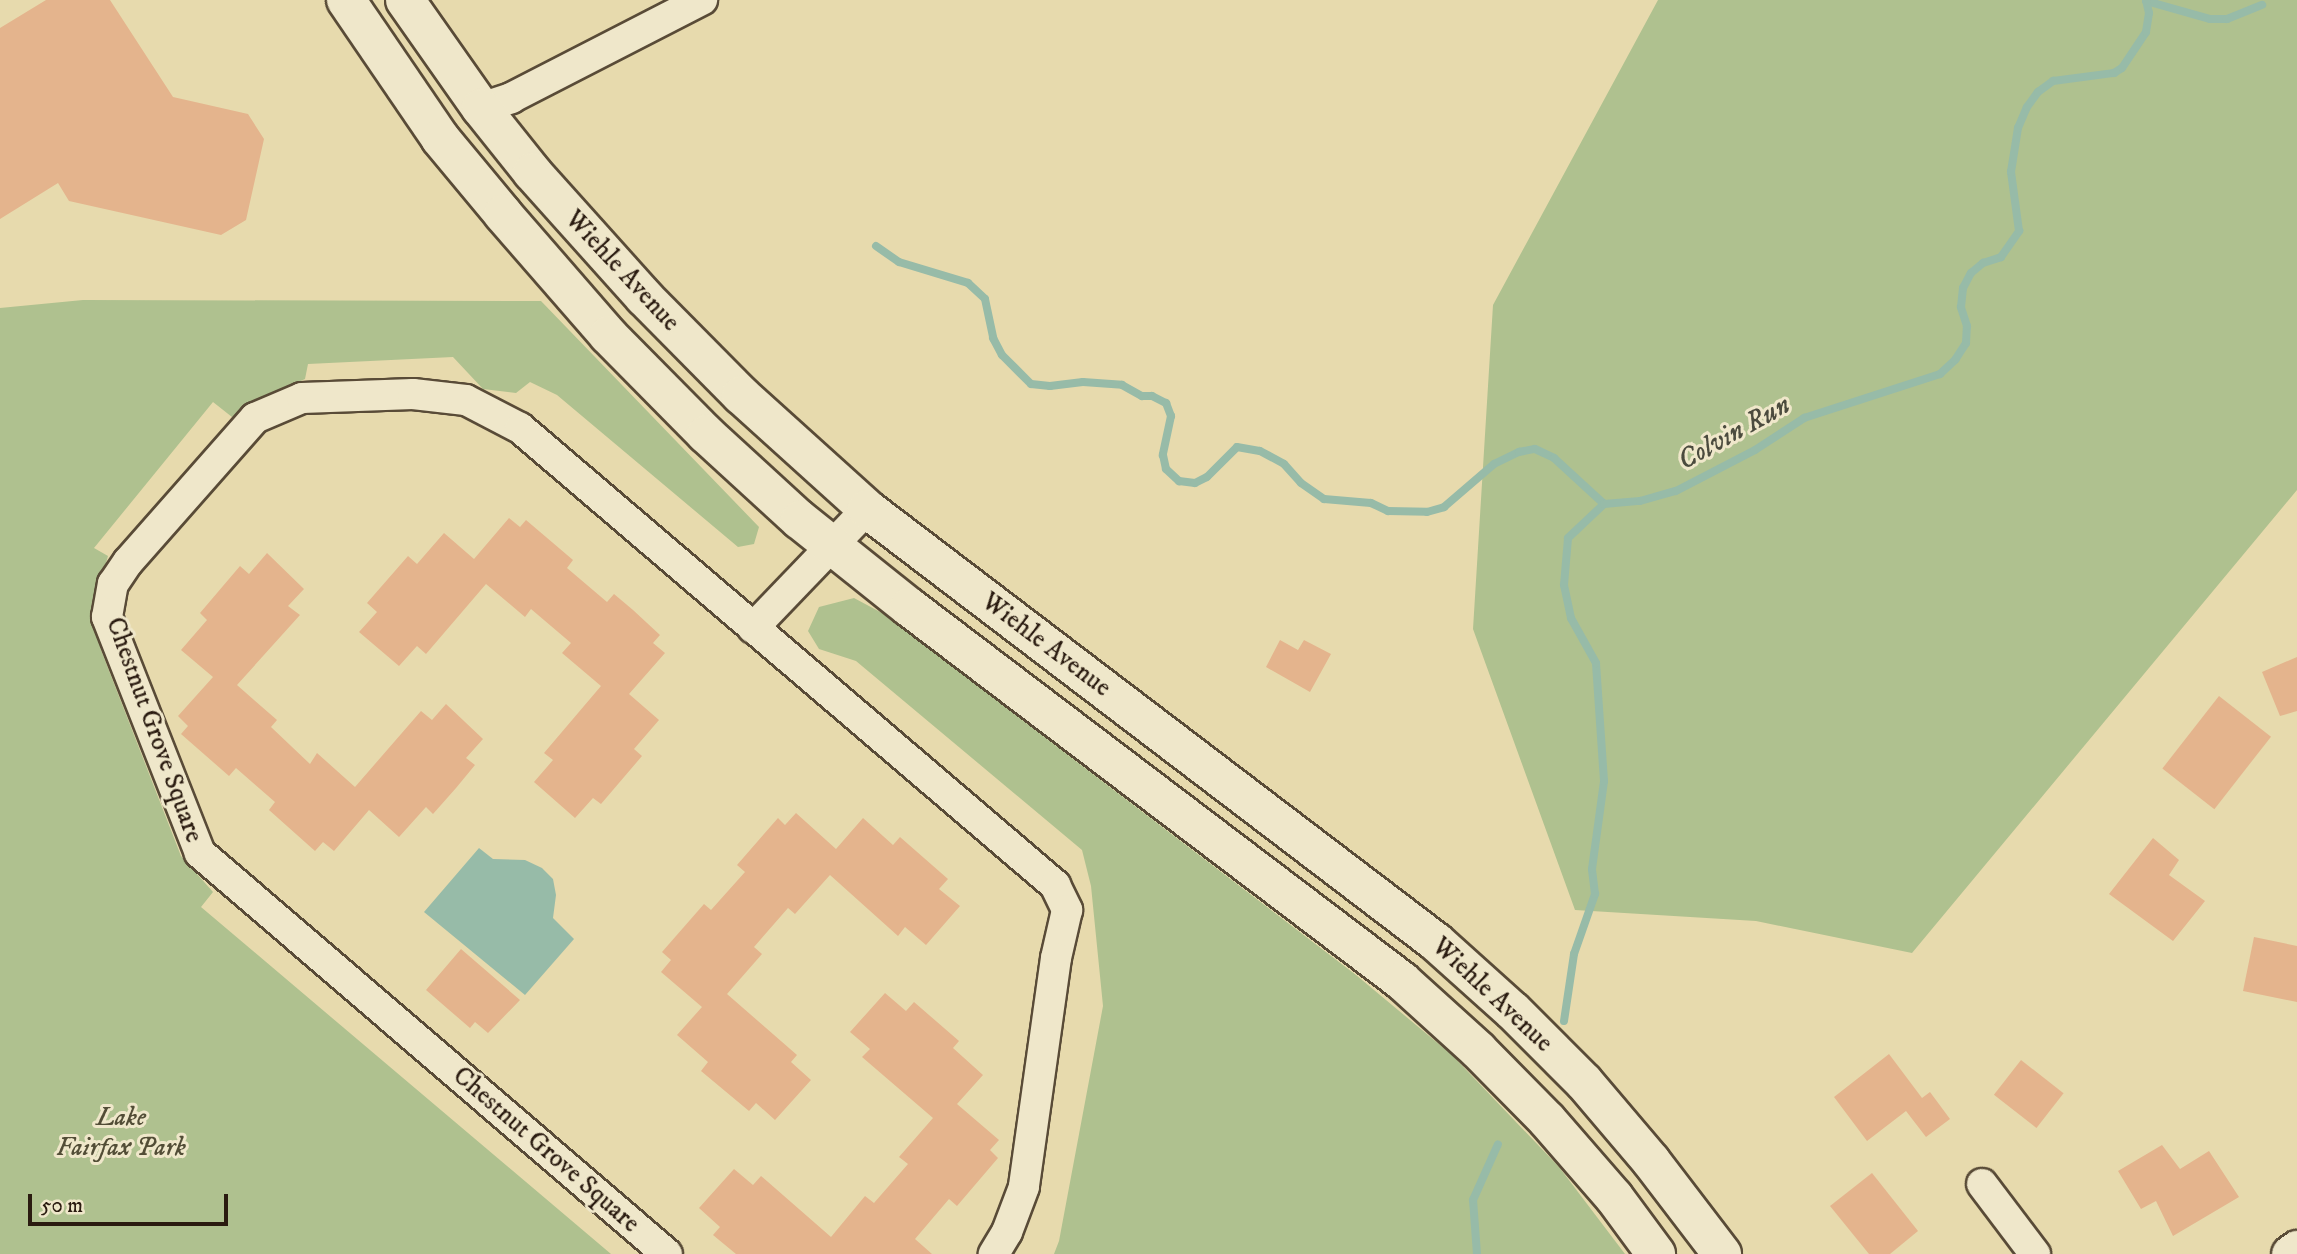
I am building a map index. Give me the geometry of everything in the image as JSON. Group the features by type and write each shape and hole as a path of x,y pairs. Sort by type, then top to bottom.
{"main road":[{"name":"Wiehle Avenue","path":"346,0 440,138 607,335 706,434 831,546 1402,981 1478,1050 1547,1120 1614,1196 1656,1254"},
{"name":"Wiehle Avenue","path":"405,0 481,108 532,173 644,298 741,395 867,509 1436,942 1513,1011 1584,1082 1651,1161 1722,1254"}],"street":[{"path":"481,108 511,98 702,0"},
{"name":"Chestnut Grove Square","path":"667,1254 200,853 107,617 113,584 128,562 255,418 302,398 413,394 466,400 520,428 1055,884 1068,910 1056,958 1024,1186 1007,1233 994,1254"},
{"path":"752,628 867,509"},
{"path":"1982,1184 2035,1254"},
{"path":"2290,1254 2297,1249"}],"green space":[{"path":"1658,0 2297,0 2297,490 1912,953 1756,921 1575,910 1473,629 1493,305"},
{"name":"Lake Fairfax Park","path":"83,300 541,301 759,527 754,544 738,547 557,395 530,382 516,393 483,389 453,357 308,364 305,379 246,406 232,417 213,402 94,548 108,556 93,609 101,650 181,856 213,892 201,907 611,1254 0,1254 0,308"},
{"path":"854,598 882,613 1356,975 1452,1055 1559,1167 1625,1254 1054,1254 1059,1241 1103,1006 1091,886 1082,850 856,661 819,649 808,631 819,607"}],"shaded area":[{"path":"479,848 493,859 525,860 542,868 553,879 556,895 553,918 574,939 525,995 424,912"}],"building":[{"path":"46,0 110,0 173,97 248,114 264,139 246,220 221,235 69,201 58,183 0,219 0,28"},
{"path":"509,518 520,527 526,520 573,560 567,568 607,602 614,594 633,610 660,635 653,643 665,653 629,694 659,720 634,749 642,756 601,804 593,798 575,818 534,782 553,760 544,753 601,686 562,653 571,643 531,609 525,617 486,584 426,654 417,646 399,666 359,632 377,612 367,603 408,556 417,564 444,533 474,559"},
{"path":"267,553 304,589 288,606 300,615 237,685 277,720 271,727 310,764 317,753 355,787 421,711 432,720 446,704 483,739 466,758 475,765 456,788 433,814 426,807 399,837 369,810 334,851 323,842 315,851 269,810 275,802 236,768 229,776 181,734 188,726 178,716 213,677 181,650 207,620 200,613 240,566 249,574"},
{"path":"1280,640 1298,650 1304,640 1331,654 1310,692 1266,667"},
{"path":"2297,657 2297,711 2280,716 2262,672"},
{"path":"2219,696 2271,737 2214,809 2162,768"},
{"path":"796,813 836,849 863,818 893,845 900,837 948,879 939,889 960,906 926,945 905,927 898,936 830,875 795,914 788,908 754,947 762,954 727,994 797,1055 791,1062 811,1080 775,1120 756,1103 749,1111 701,1071 708,1062 677,1035 702,1007 661,972 671,960 662,952 704,904 711,910 745,872 737,865 778,818 785,825"},
{"path":"2153,838 2179,860 2169,875 2205,901 2173,941 2109,894"},
{"path":"2254,937 2297,946 2297,1002 2243,991"},
{"path":"461,949 520,1000 488,1033 475,1022 470,1028 426,990"},
{"path":"885,993 906,1011 914,1002 959,1041 953,1048 983,1075 957,1104 999,1140 990,1150 998,1158 957,1206 949,1199 915,1239 932,1254 736,1254 713,1235 720,1227 699,1208 734,1169 753,1185 761,1176 831,1237 865,1196 874,1203 908,1164 899,1157 933,1118 862,1057 870,1049 850,1032"},
{"path":"1889,1054 1922,1098 1930,1092 1950,1119 1926,1137 1906,1111 1867,1141 1834,1097"},
{"path":"2021,1060 2064,1093 2036,1128 1994,1095"},
{"path":"2162,1145 2180,1169 2209,1151 2239,1197 2173,1236 2156,1201 2141,1209 2118,1171"},
{"path":"1872,1173 1918,1231 1890,1254 1869,1254 1830,1206"}],"waterway":[{"name":"Colvin Run","path":"1564,1021 1574,954 1595,894 1592,869 1604,781 1596,663 1571,618 1564,585 1568,538 1604,504 1640,501 1676,491 1755,450 1804,418 1940,374 1955,360 1966,343 1967,326 1961,307 1963,288 1971,273 1983,263 2001,257 2019,231 2011,172 2018,128 2027,107 2038,92 2053,81 2114,73 2122,68 2146,32 2149,13 2146,0"},
{"path":"2146,1 2210,19 2227,19 2262,5"},
{"path":"876,246 899,262 968,283 985,299 993,338 1002,355 1031,384 1050,386 1083,382 1122,385 1142,396 1152,396 1166,403 1171,416 1163,455 1166,469 1179,481 1195,483 1207,477 1237,447 1260,451 1284,464 1301,483 1324,499 1371,503 1388,511 1427,512 1444,507 1494,464 1519,452 1535,449 1554,458 1604,504"},
{"name":"Colvin Run","path":"1477,1254 1473,1200 1498,1144"}]}
